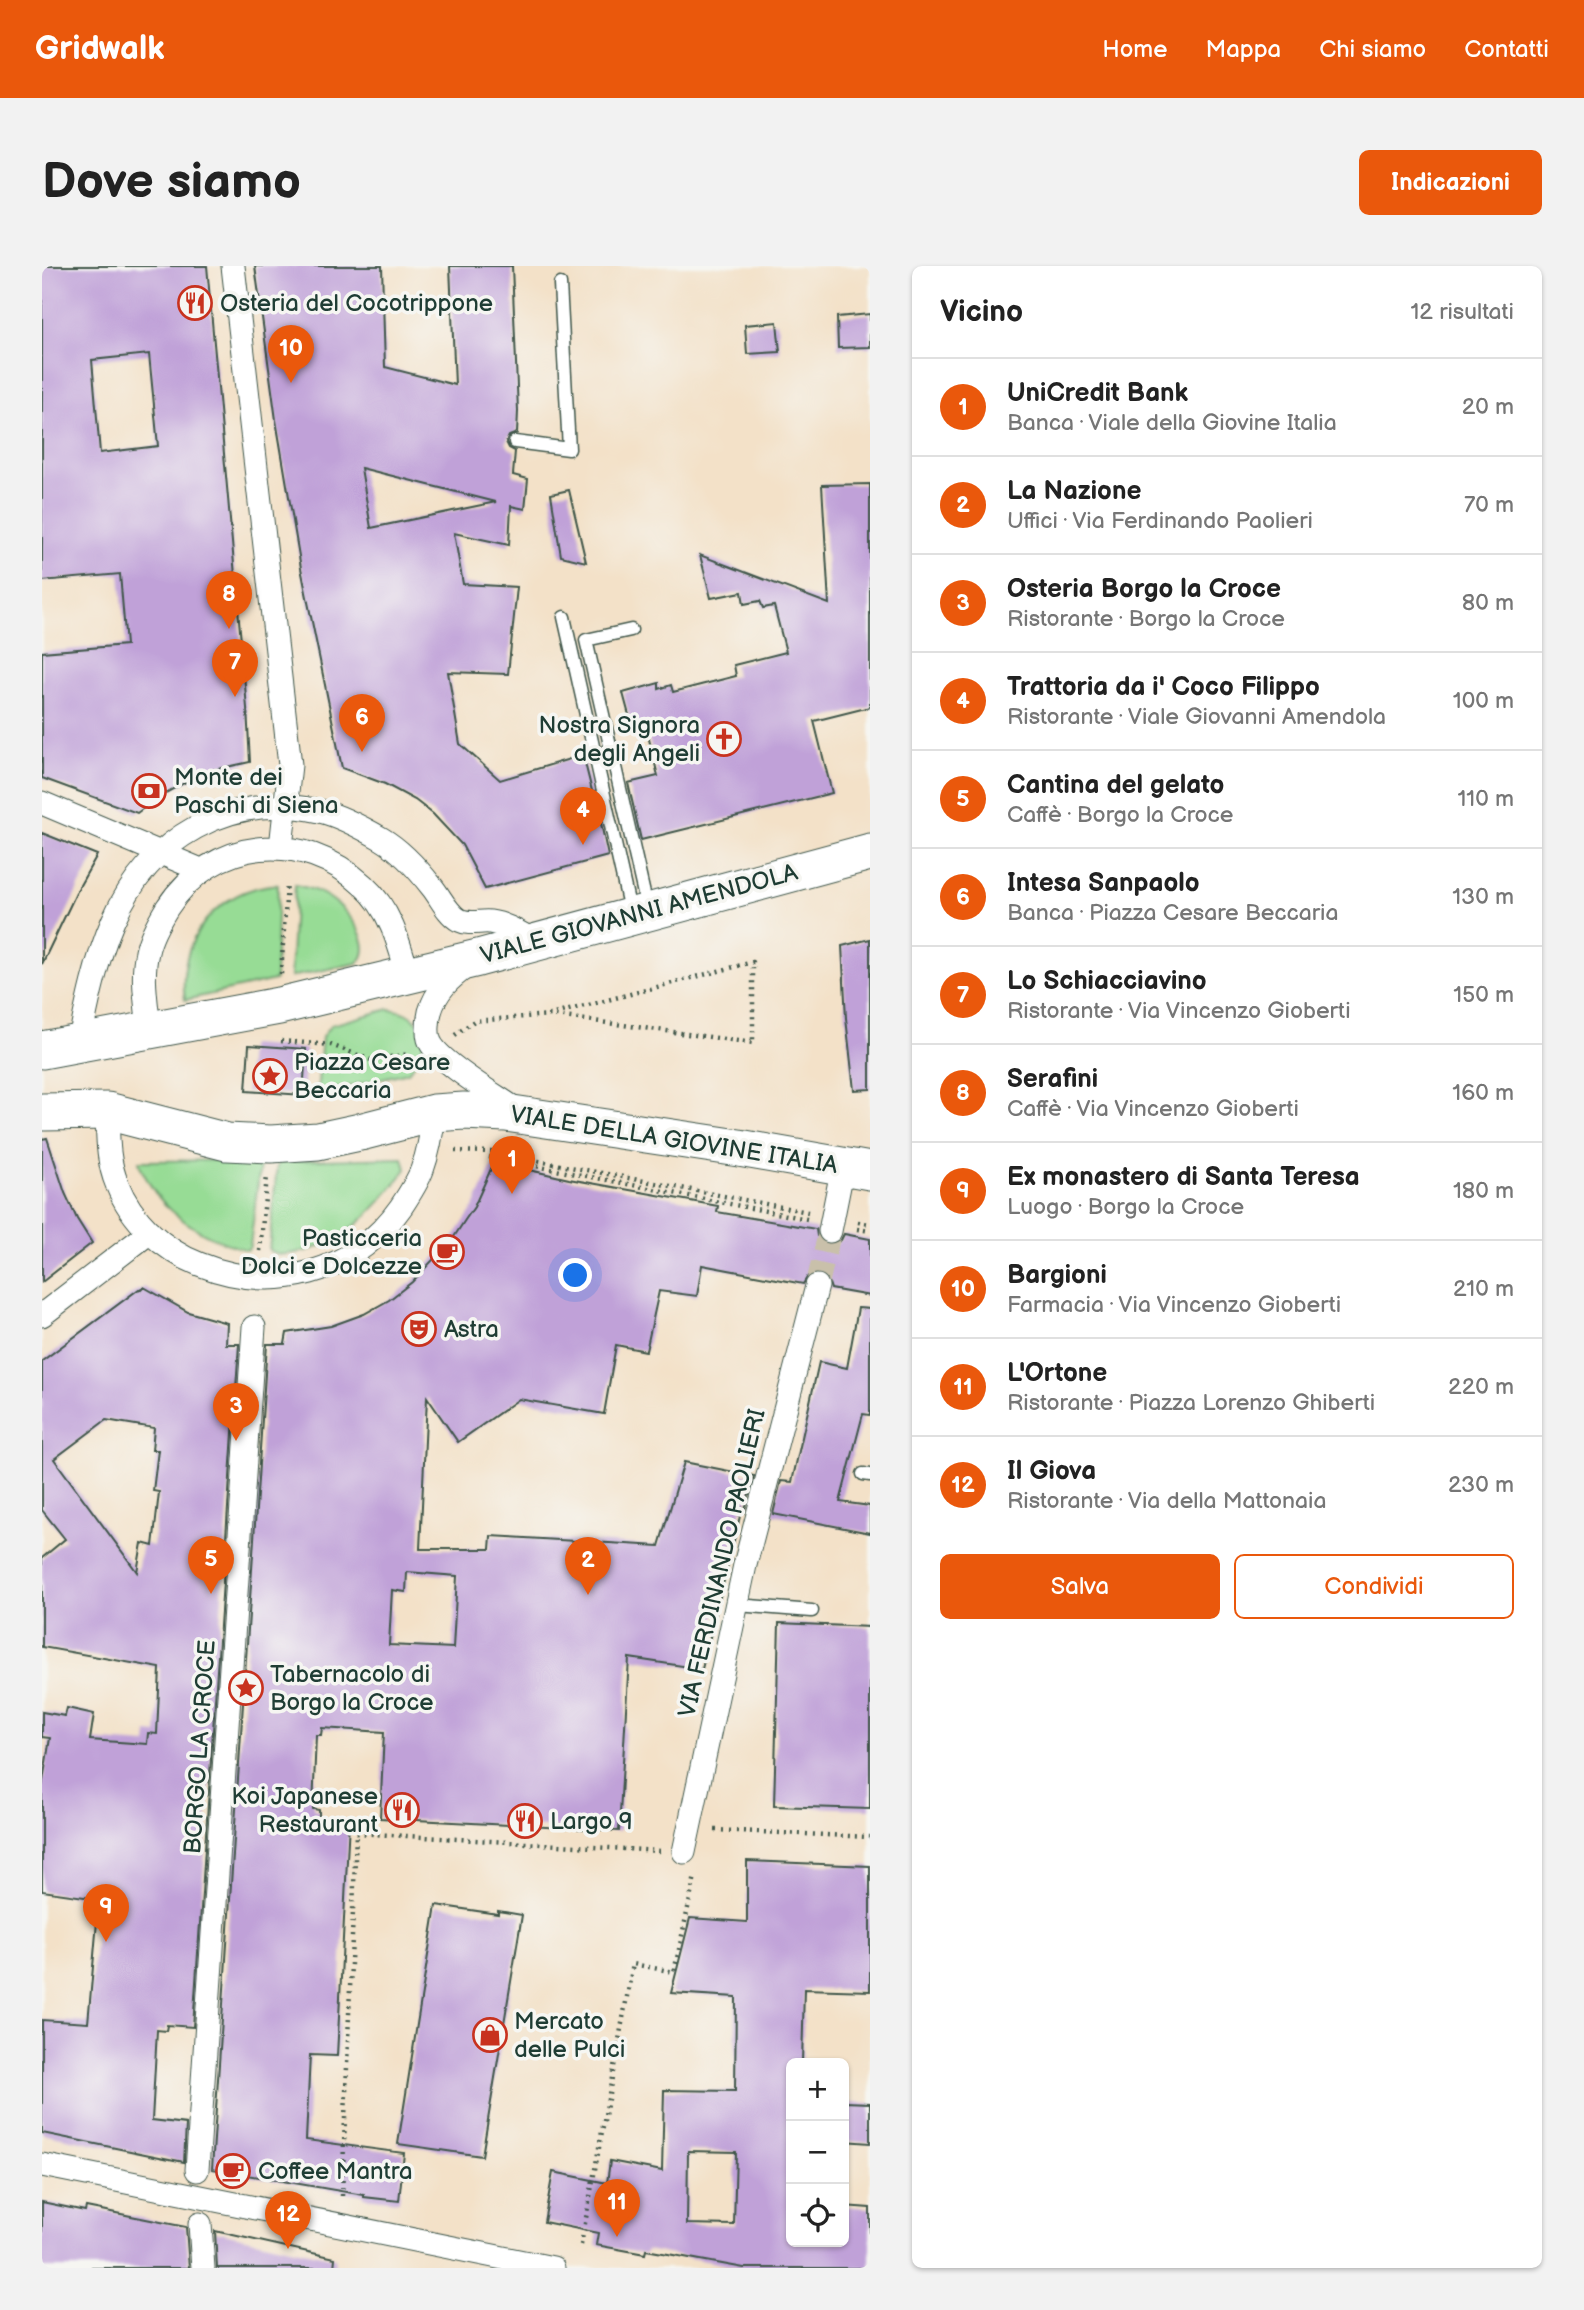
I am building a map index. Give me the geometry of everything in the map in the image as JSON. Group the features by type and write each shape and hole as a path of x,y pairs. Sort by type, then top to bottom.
{"main road":[{"name":"VIALE GIOVANNI AMENDOLA","path":"408,975 870,852"},
{"path":"42,1050 279,1006 408,975"},
{"path":"42,1112 107,1111 269,1154"},
{"name":"VIALE DELLA GIOVINE ITALIA","path":"269,1154 434,1113 464,1111 526,1116 856,1168"}],"street":[{"path":"233,266 290,765 281,847"},
{"path":"42,803 201,870"},
{"path":"79,1045 113,919 140,874 184,833 208,821 236,812 286,806 321,811 350,822 384,841 405,857 433,887 451,914 459,920 491,922 534,941"},
{"path":"149,1031 145,976 150,942 172,901 201,870 240,852 281,847 316,856 334,864 365,887 389,918 408,975"},
{"path":"478,958 447,981 433,1003 428,1023 429,1040 434,1049 449,1063 526,1116"},
{"path":"107,1111 107,1145 117,1185 136,1219 182,1256 233,1275 274,1279 322,1269 360,1249 392,1220 421,1172 428,1150 434,1113"},
{"path":"831,1224 856,1168"},
{"path":"42,1315 150,1232"},
{"name":"VIA FERDINANDO PAOLIERI","path":"684,1852 761,1497 817,1286"},
{"name":"BORGO LA CROCE","path":"197,2170 254,1327"},
{"path":"42,2165 337,2224 495,2262 553,2268"},
{"path":"200,2224 203,2268"}],"lane":[{"path":"515,442 569,449 560,284"},
{"path":"564,617 640,913"},
{"path":"631,630 586,640 640,913"},
{"path":"737,1605 812,1611"}],"path":[{"path":"281,979 287,884"},
{"path":"277,1041 331,1045 371,1060 434,1049 474,1021 550,1015 753,962 753,1043 550,1015"},
{"path":"260,1253 269,1154"},
{"path":"490,1154 870,1231"},
{"path":"831,1224 870,1224"},
{"path":"689,1829 870,1837"},
{"path":"342,2196 356,1833 684,1852"}],"green space":[{"path":"278,884 275,980 185,1000 187,957 194,938 205,921 219,907 236,896 256,888"},
{"path":"295,885 327,896 352,919 364,947 363,956 358,963 290,977"},
{"path":"389,1009 412,1017 422,1032 421,1051 408,1072 317,1094 322,1037 331,1025"},
{"path":"403,1158 406,1169 372,1210 345,1233 313,1249 284,1254 269,1250 279,1161"},
{"path":"256,1160 260,1165 250,1246 247,1250 218,1240 178,1216 156,1194 139,1161"}],"building":[{"path":"42,266 207,266 250,762 204,772 160,796 137,813 42,778 42,652 126,645 120,574 42,581","holes":["149,354 158,446 100,453 92,360"]},
{"path":"255,266 382,266 385,367 455,385 450,266 512,266 518,411 517,433 509,436 506,442 509,448 515,451 513,475 528,479 525,509 511,506 509,545 454,533 463,584 517,587 508,674 448,672 460,744 500,780 583,755 608,856 485,889 462,845 433,814 415,800 385,784 342,768 301,568 276,420","holes":["361,468 496,502 371,528"]},
{"path":"870,314 870,347 838,348 837,317"},
{"path":"777,322 780,352 747,354 745,325"},
{"path":"870,484 870,707 814,721 832,793 641,840 628,783 658,776 647,731 633,730 623,693 659,683 659,689 671,685 673,692 736,676 734,665 786,652 774,606 763,608 760,601 744,604 742,592 711,598 700,555 829,604 822,485"},
{"path":"569,490 586,562 561,556 551,494"},
{"path":"42,833 97,855 42,964"},
{"path":"870,939 870,1089 854,1090 842,946"},
{"path":"249,1045 306,1049 303,1095 246,1091"},
{"path":"47,1138 65,1193 92,1243 42,1282 42,1139"},
{"path":"494,1162 569,1179 718,1206 717,1212 816,1229 817,1236 827,1245 835,1244 844,1234 870,1239 870,1296 831,1289 827,1277 820,1272 808,1276 803,1284 702,1265 697,1296 659,1291 646,1351 616,1345 604,1414 519,1399 458,1442 427,1397 420,1549 490,1549 491,1536 659,1546 684,1462 754,1476 745,1509 742,1508 702,1669 629,1658 619,1831 380,1818 384,1732 322,1728 321,1735 316,1735 313,1809 319,1810 319,1819 349,1821 337,2056 310,2055 306,2140 404,2153 399,2201 212,2169 267,1344 285,1344 287,1333 331,1326 364,1314 389,1300 412,1282 452,1240 474,1207","holes":["407,1572 457,1576 453,1648 389,1645 392,1590 406,1592"]},
{"path":"144,1287 188,1312 227,1323 226,1344 239,1344 193,2027 167,2025 166,2031 157,2030 152,2120 186,2124 184,2162 42,2133 42,2020 88,2023 99,1899 42,1891 42,1787 50,1738 42,1737 42,1712 65,1716 67,1708 94,1714 90,1740 147,1744 148,1733 157,1734 160,1668 42,1647 42,1558 65,1539 42,1510 42,1361","holes":["106,1420 154,1428 152,1450 158,1450 153,1491 159,1492 153,1546 142,1543 137,1572 54,1459"]},
{"path":"858,1308 870,1309 870,1415 863,1414 840,1502 870,1506 870,1533 773,1514 781,1481 792,1482 819,1362 847,1368"},
{"path":"779,1623 870,1627 870,1809 774,1806"},
{"path":"747,1861 870,1866 870,1991 804,1989 802,2058 786,2058 786,2247 849,2247 849,2206 870,2208 870,2268 744,2268 646,2250 645,2254 596,2245 598,2233 544,2222 553,2172 607,2183 610,2161 662,2171 664,2090 735,2091 736,1997 671,1993 690,1918 747,1922","holes":["688,2151 736,2152 734,2225 687,2224"]},
{"path":"436,1905 522,1915 482,2156 398,2144"},
{"path":"849,2102 870,2103 870,2143 849,2141"},
{"path":"42,2202 85,2211 86,2207 186,2227 189,2268 42,2268"},
{"path":"215,2231 335,2258 334,2268 217,2268"}],"tunnel":[{"path":"817,1286 830,1231"}],"place":[{"name":"Osteria del Cocotrippone","path":"195,303"},
{"name":"Bargioni","path":"291,383"},
{"name":"Serafini","path":"229,629"},
{"name":"Lo Schiacciavino","path":"235,697"},
{"name":"Nostra Signora degli Angeli","path":"724,739"},
{"name":"Intesa Sanpaolo","path":"362,752"},
{"name":"Monte dei Paschi di Siena","path":"149,791"},
{"name":"Trattoria da i' Coco Filippo","path":"583,845"},
{"name":"Piazza Cesare Beccaria","path":"270,1076"},
{"name":"UniCredit Bank","path":"512,1194"},
{"name":"Pasticceria Dolci e Dolcezze","path":"447,1252"},
{"name":"Astra","path":"419,1329"},
{"name":"Osteria Borgo la Croce","path":"236,1441"},
{"name":"Cantina del gelato","path":"211,1594"},
{"name":"La Nazione","path":"588,1595"},
{"name":"Tabernacolo di Borgo la Croce","path":"246,1688"},
{"name":"Koi Japanese Restaurant","path":"402,1810"},
{"name":"Largo 9","path":"525,1821"},
{"name":"Ex monastero di Santa Teresa","path":"106,1942"},
{"name":"Mercato delle Pulci","path":"490,2035"},
{"name":"Coffee Mantra","path":"233,2171"},
{"name":"L'Ortone","path":"617,2237"},
{"name":"Il Giova","path":"288,2249"}]}
